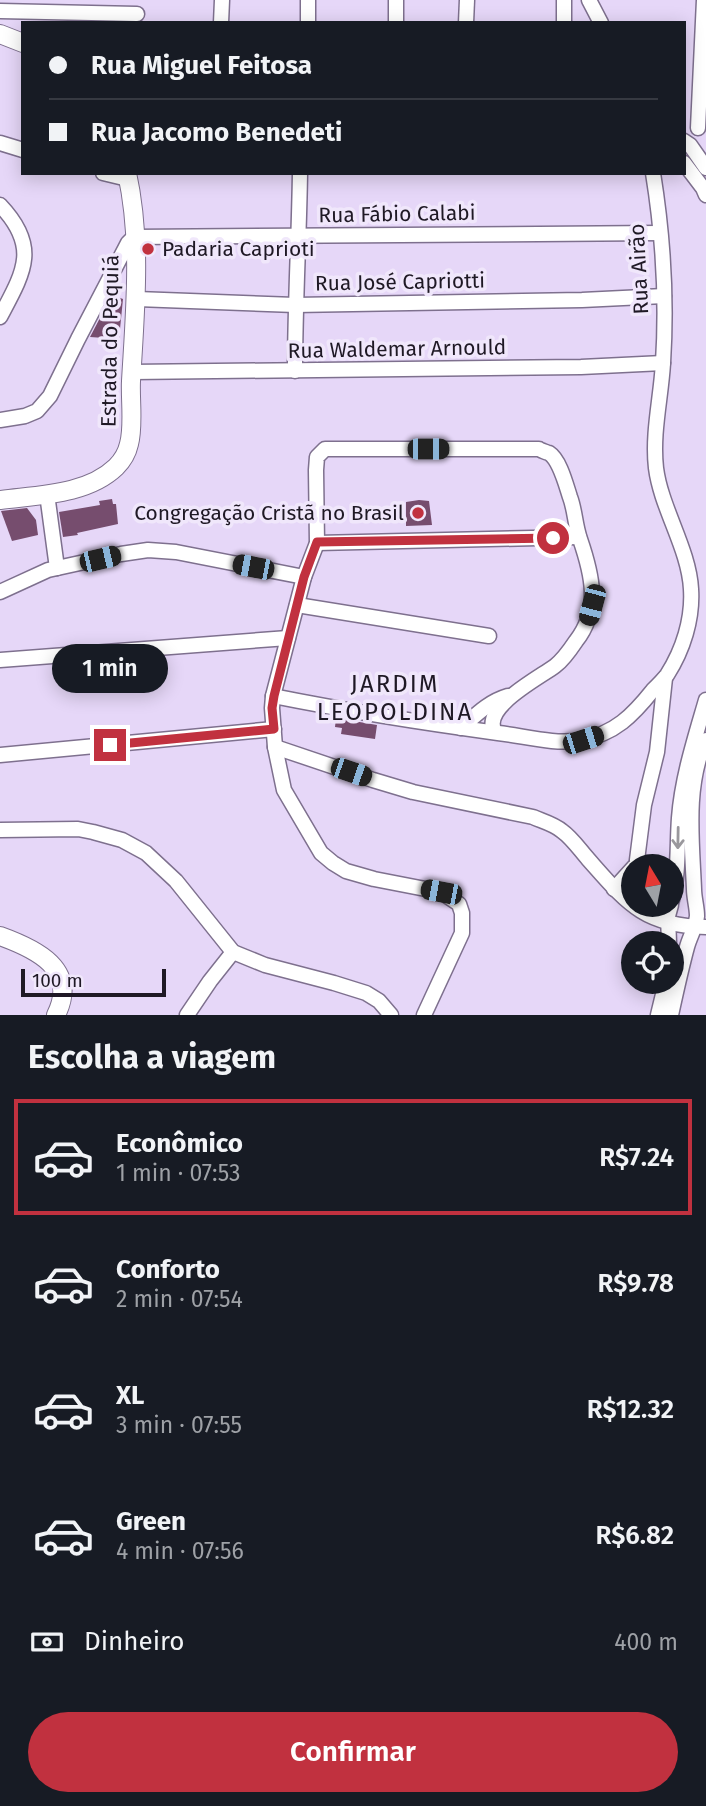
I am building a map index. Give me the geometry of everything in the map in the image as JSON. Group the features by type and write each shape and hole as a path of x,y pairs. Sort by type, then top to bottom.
{"main road":[{"path":"0,34 21,42"},
{"name":"Estrada do Pequiá","path":"0,500 74,489 102,479 126,454 130,441 137,299 135,224 127,176"},
{"path":"0,936 44,957 57,971 62,996 56,1015"}],"street":[{"path":"221,21 222,0"},
{"path":"308,0 308,21"},
{"path":"396,0 396,21"},
{"path":"466,21 467,0"},
{"path":"564,0 564,21"},
{"path":"589,0 600,21"},
{"path":"696,128 704,0"},
{"path":"0,11 136,12"},
{"path":"686,142 706,167"},
{"path":"0,143 21,149"},
{"path":"686,166 706,195"},
{"path":"295,371 300,175"},
{"name":"Rua Airão","path":"274,696 461,728 562,742 583,740 606,732 626,720 640,708 664,678 680,652 691,604 691,589 686,564 656,471 655,438 663,363 664,296 653,175"},
{"path":"0,205 14,219 25,249 18,286 0,317"},
{"name":"Rua Fábio Calabi","path":"134,236 660,233"},
{"path":"0,420 37,411 50,396 80,334 134,236"},
{"name":"Rua José Capriotti","path":"137,299 295,305 664,296"},
{"name":"Rua Waldemar Arnould","path":"132,372 581,367 663,363"},
{"path":"424,1015 461,933 462,913 459,904 441,892 346,871 321,853 284,790 275,747 272,708 274,696 304,577 317,542 317,457 325,449 539,449 555,459 573,506 579,537 587,559 592,605 578,640 558,664 513,694 498,710 492,719 495,732"},
{"path":"47,494 57,568"},
{"path":"317,542 579,537"},
{"path":"0,592 57,568 148,550 176,552 304,577"},
{"path":"297,605 489,636"},
{"path":"0,660 288,638"},
{"path":"637,854 644,805 657,752 664,678"},
{"path":"461,728 495,700 513,694"},
{"path":"678,854 679,816 688,765 705,706"},
{"path":"640,708 661,716"},
{"path":"0,755 274,729"},
{"path":"700,927 694,892 692,816 697,763 706,740"},
{"path":"275,747 403,789 533,817 550,824 563,831 621,894"},
{"path":"0,830 78,829 122,840 146,853 176,881 233,952 265,965 366,993 379,1001 391,1015"},
{"path":"614,889 621,881"},
{"path":"684,895 694,892"},
{"path":"656,917 668,924 700,927"},
{"path":"667,917 668,931"},
{"path":"684,952 689,939 700,927"},
{"path":"187,1015 233,952"},
{"path":"658,1015 667,994"},
{"path":"671,1015 672,994"},
{"path":"681,994 684,1000 681,1015"}],"building":[{"path":"112,295 123,299 119,339 90,337"},
{"path":"112,499 113,504 116,504 118,524 63,537 59,512 100,505 99,501"},
{"name":"Congregação Cristã no Brasil","path":"429,501 432,525 406,526 406,502"},
{"path":"27,508 36,520 38,535 12,541 1,511"},
{"path":"336,718 377,725 375,739 341,734 342,728 335,727"}],"place":[{"name":"Padaria Caprioti","path":"148,249"},
{"name":"Congregação Cristã no Brasil","path":"418,513"}],"district":[{"name":"JARDIM LEOPOLDINA","path":"395,698"}],"route":[{"path":"110,745 274,729 274,696 304,577 317,542 553,538"}]}
